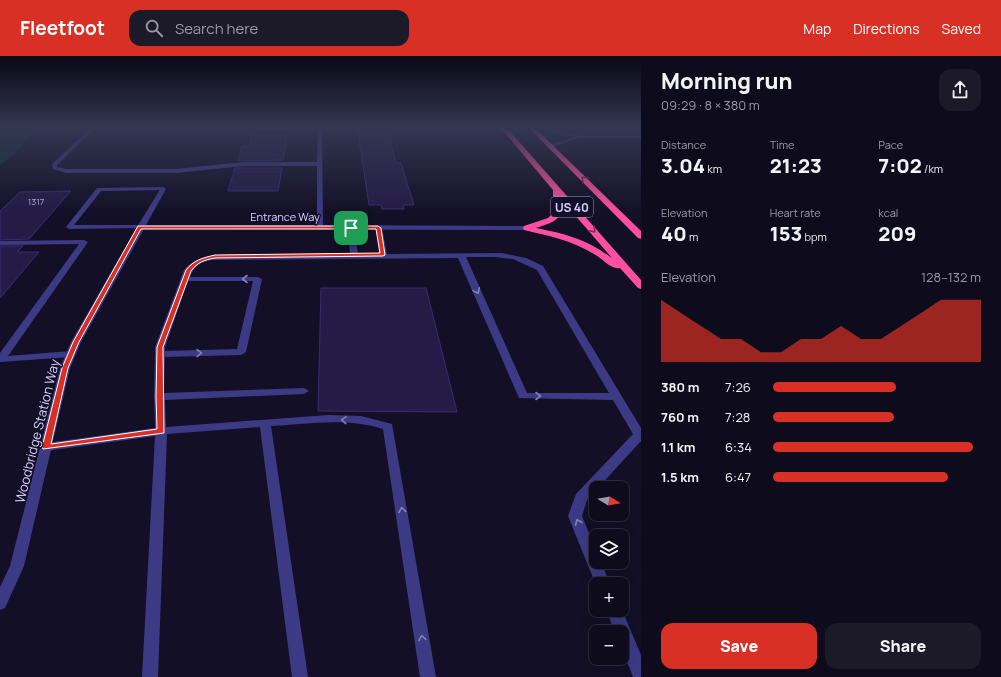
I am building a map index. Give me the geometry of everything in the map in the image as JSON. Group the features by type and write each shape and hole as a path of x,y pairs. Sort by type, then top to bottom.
{"highway":[{"name":"US 40","path":"528,156 641,286"},
{"name":"US 40","path":"560,156 639,234"},
{"path":"527,228 551,220 557,214 557,189"},
{"path":"527,228 578,241 598,252 633,276"}],"street":[{"path":"63,156 54,165 55,168 66,171 176,170 243,164 320,164"},
{"path":"320,156 320,228"},
{"name":"Entrance Way","path":"163,189 99,189 69,227 527,228"},
{"name":"Woodbridge Station Way","path":"0,603 17,566 65,368 76,342 140,227 163,189"},
{"path":"351,228 354,255"},
{"path":"378,228 383,255"},
{"path":"0,242 84,242 0,360"},
{"path":"150,677 161,431 159,396 160,347 188,270 194,263 201,260 215,257 354,255 512,256 525,259 540,268 640,437 581,498 575,516 600,577"},
{"path":"461,255 523,396 616,397"},
{"path":"160,354 241,352 258,279 185,278"},
{"path":"0,360 71,354"},
{"path":"159,396 304,391"},
{"path":"46,447 161,431 265,423 331,420 376,422 388,427 428,677"},
{"path":"265,423 300,677"},
{"path":"617,617 641,676"}],"green space":[{"path":"0,156 11,156 0,165"}],"building":[{"path":"239,156 284,156 283,160 238,161"},
{"path":"361,156 394,156 396,163 401,163 414,205 403,205 404,209 382,209 381,205 369,205"},
{"path":"235,168 282,168 278,191 228,191"},
{"path":"71,191 29,239 0,240 0,211 20,192"},
{"path":"0,246 23,246 17,252 39,252 0,298"},
{"path":"321,288 426,288 457,412 318,411"}],"route":[{"path":"140,227 351,228 378,228 383,255 215,257 194,263 188,270 160,347 159,396 161,431 46,447 65,368 76,342 140,227"}]}
